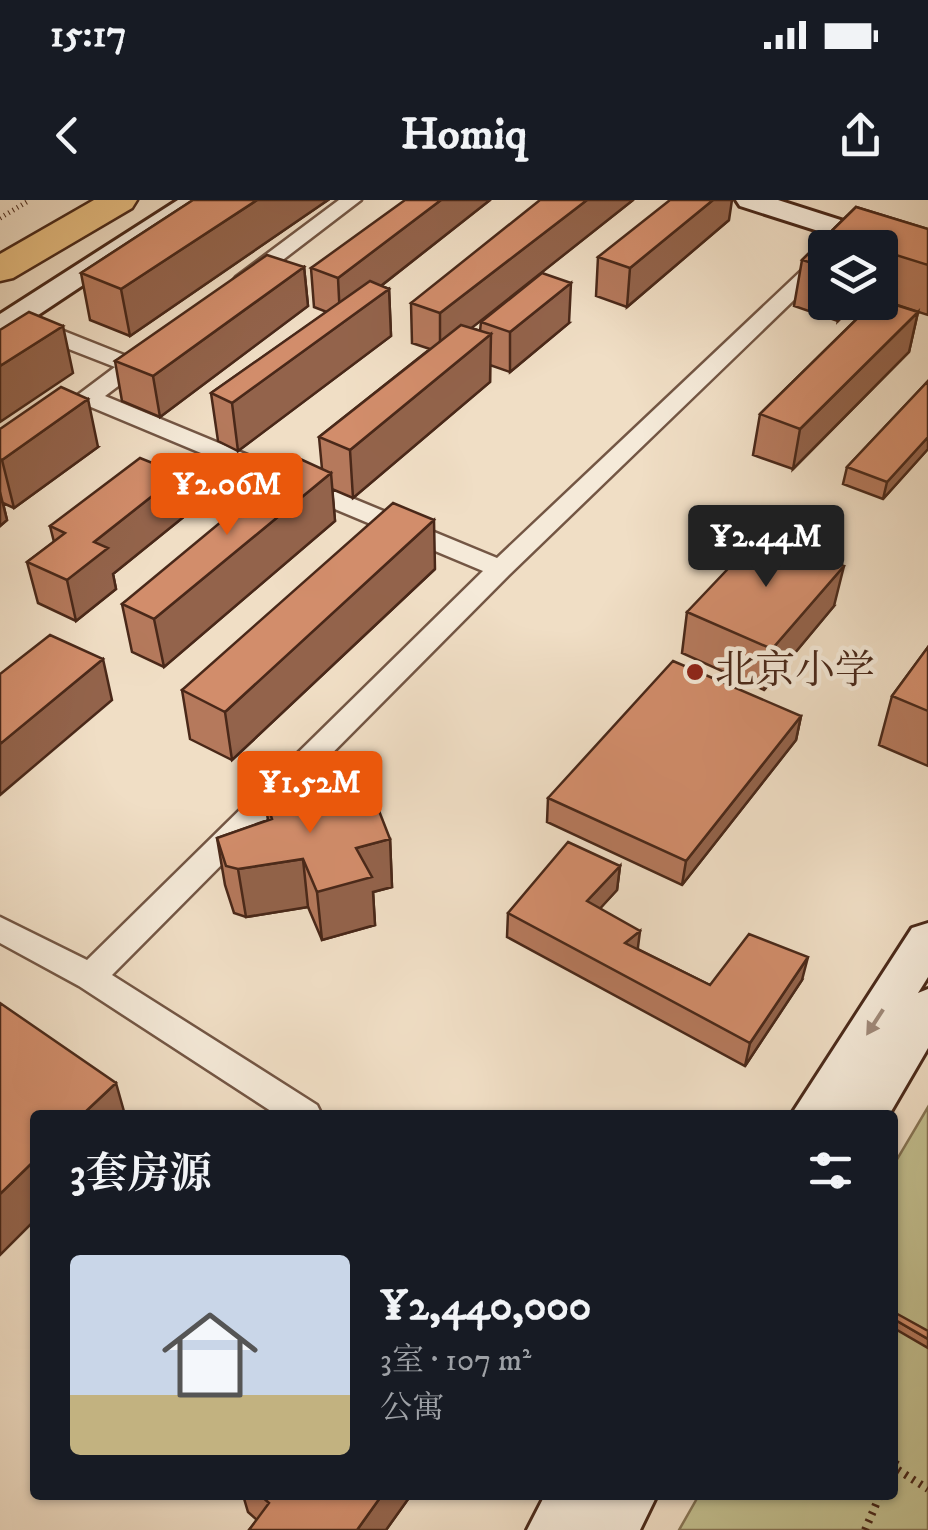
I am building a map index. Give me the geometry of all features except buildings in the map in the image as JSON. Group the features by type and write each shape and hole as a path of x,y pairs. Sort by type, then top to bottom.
{"highway":[{"path":"0,244 76,200"},
{"path":"0,270 119,200"}],"street":[{"path":"5,323 197,200"},
{"path":"225,294 351,200"},
{"path":"750,200 820,230"},
{"path":"809,200 928,238"},
{"path":"898,251 928,257"},
{"path":"90,978 500,569 808,276"},
{"path":"5,323 131,365"},
{"path":"60,420 162,342"},
{"path":"90,398 500,569"},
{"path":"0,929 90,978 298,1110"},
{"path":"818,1110 928,940"},
{"path":"865,1110 928,1008"},
{"path":"556,1530 574,1500"},
{"path":"608,1530 626,1500"}],"path":[{"path":"0,218 30,200"},
{"path":"898,1470 928,1489"},
{"path":"865,1530 878,1500"}],"shaded area":[{"path":"928,1107 928,1530 679,1530 696,1500 898,1500 898,1158"}],"place":[{"name":"北京小学","path":"695,672"}]}
